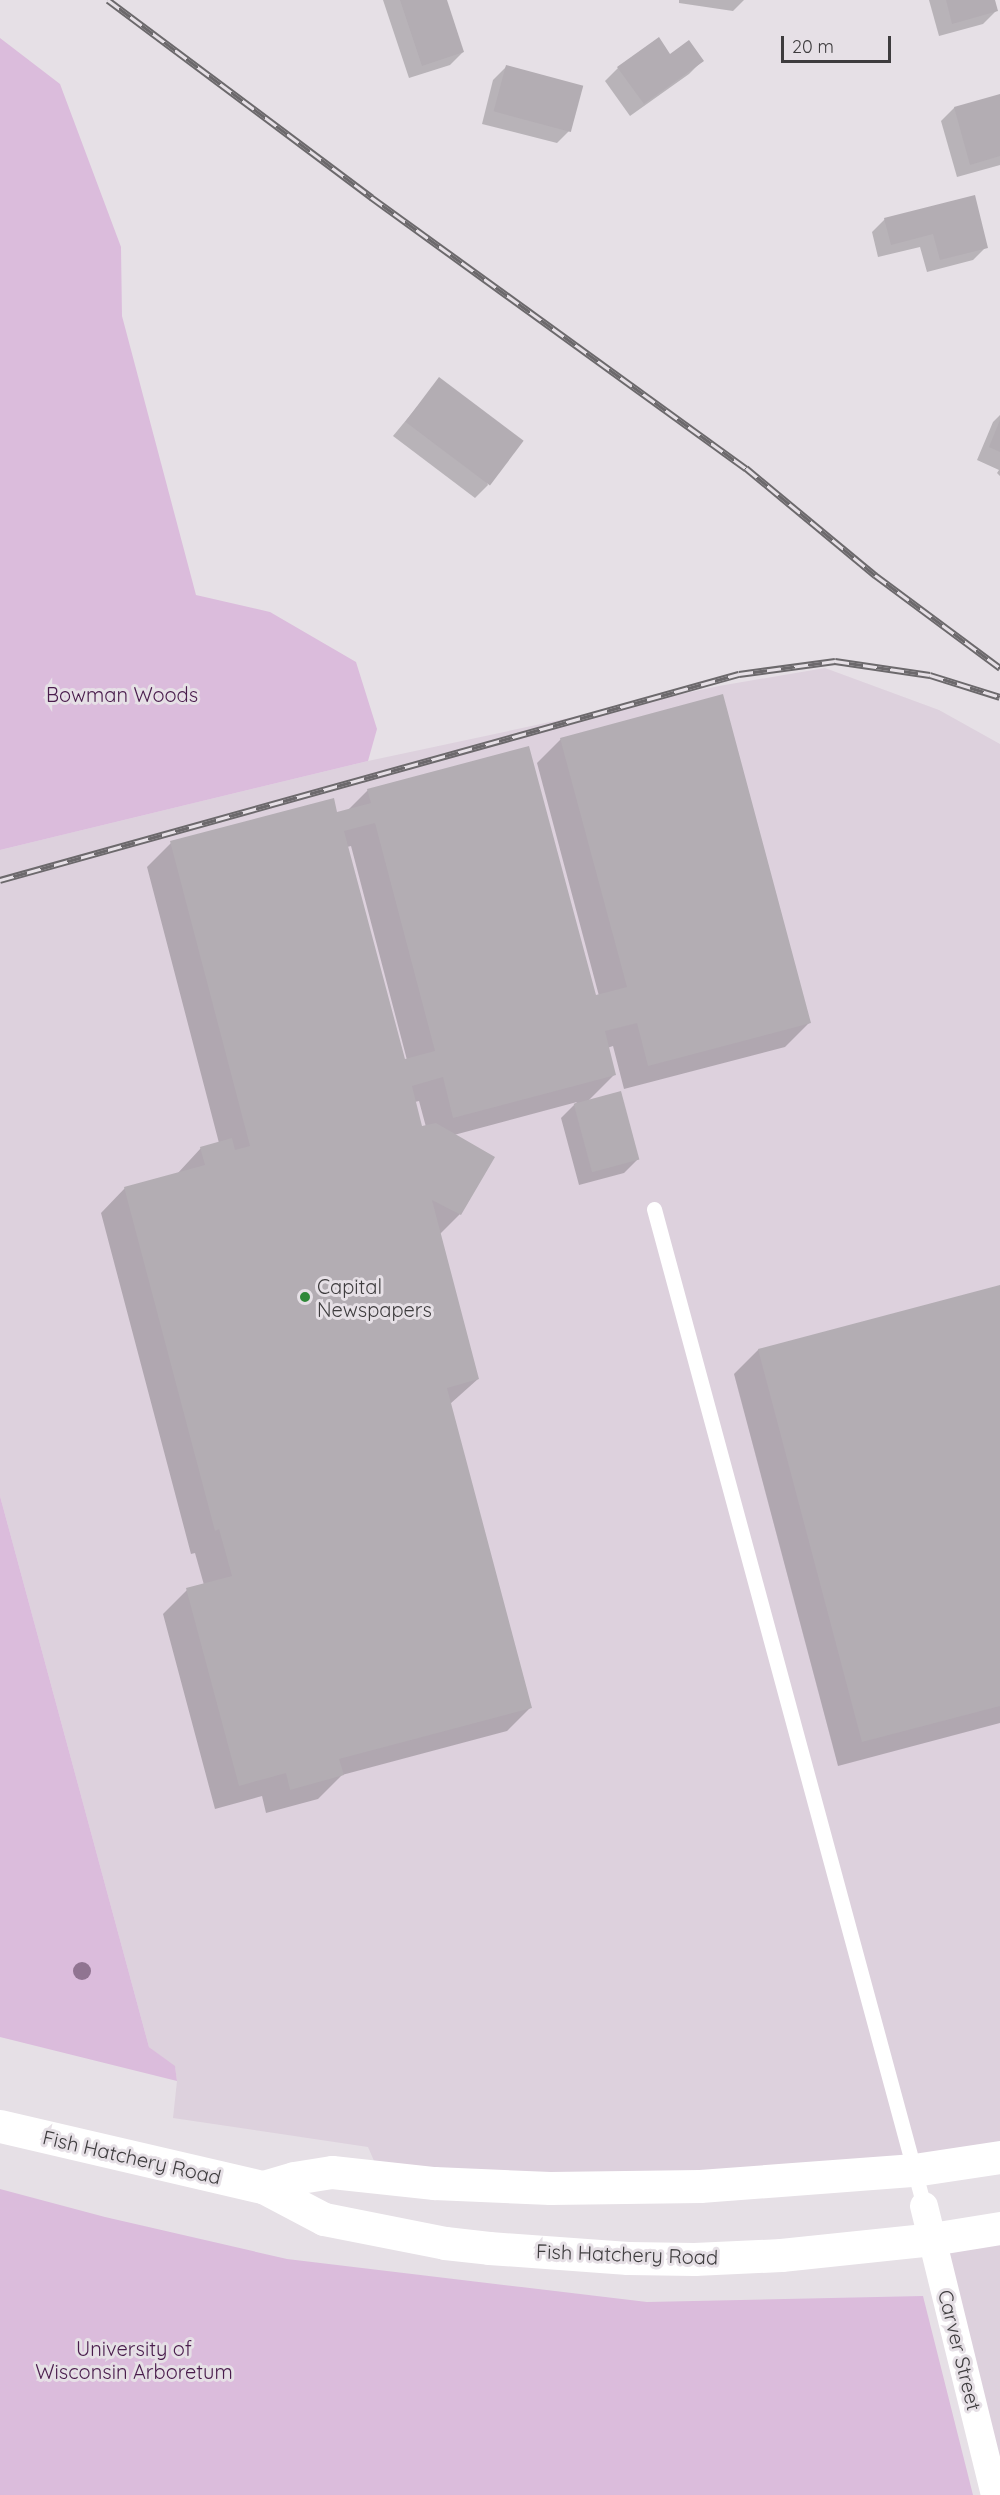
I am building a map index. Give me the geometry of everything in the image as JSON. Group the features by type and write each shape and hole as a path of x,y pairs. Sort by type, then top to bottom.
{"main road":[{"name":"Fish Hatchery Road","path":"0,2126 263,2187 324,2219 445,2243 527,2252 694,2259 781,2255 932,2239 1000,2228"},
{"name":"Fish Hatchery Road","path":"263,2187 294,2178 332,2172 434,2183 550,2188 700,2186 914,2170 1000,2157"}],"street":[{"name":"Carver Street","path":"924,2206 995,2495"}],"lane":[{"path":"654,1209 924,2206"}],"shaded area":[{"path":"825,668 939,710 1000,744 1000,2157 914,2170 381,2177 368,2147 173,2118 177,2081 175,2067 149,2047 0,1496 0,850 368,761 719,686"},
{"path":"1000,2228 1000,2495 932,2239"}],"green space":[{"name":"Bowman Woods","path":"0,38 60,84 121,247 122,316 196,595 270,612 356,662 377,729 368,761 0,850"},
{"path":"0,1496 149,2047 175,2066 177,2081 0,2037"},
{"name":"University of Wisconsin Arboretum","path":"0,2189 105,2217 287,2259 647,2302 923,2296 973,2495 0,2495"}],"building":[{"path":"400,0 447,0 464,52 422,66"},
{"path":"946,0 995,0 998,11 952,24"},
{"path":"659,37 670,54 689,40 704,61 644,104 617,67"},
{"path":"506,65 583,86 571,132 494,111"},
{"path":"1000,94 1000,156 970,165 954,107"},
{"path":"975,195 988,248 940,260 933,234 891,245 884,218"},
{"path":"439,377 524,441 490,486 405,422"},
{"path":"1000,420 1000,452 989,447"},
{"name":"Capital Newspapers","path":"723,694 811,1023 648,1066 637,1023 605,1031 616,1075 453,1118 443,1077 412,1086 422,1126 436,1123 495,1157 461,1215 432,1200 479,1379 447,1388 532,1708 339,1759 344,1775 290,1790 286,1773 239,1786 186,1588 232,1576 219,1529 215,1531 124,1187 205,1165 200,1147 232,1138 235,1150 250,1146 170,841 334,798 337,812 371,803 367,789 529,746 596,995 627,987 560,738","holes":["375,823 435,1051 405,1059 344,831"]},
{"path":"621,1091 639,1160 592,1172 574,1104"},
{"path":"1000,1285 1000,1706 862,1742 758,1349"}],"railway":[{"path":"108,0 371,197 746,468 875,575 1000,668"},
{"path":"0,880 739,674 835,661 930,675 1000,697"}],"place":[{"name":"Capital Newspapers","path":"305,1297"}]}
